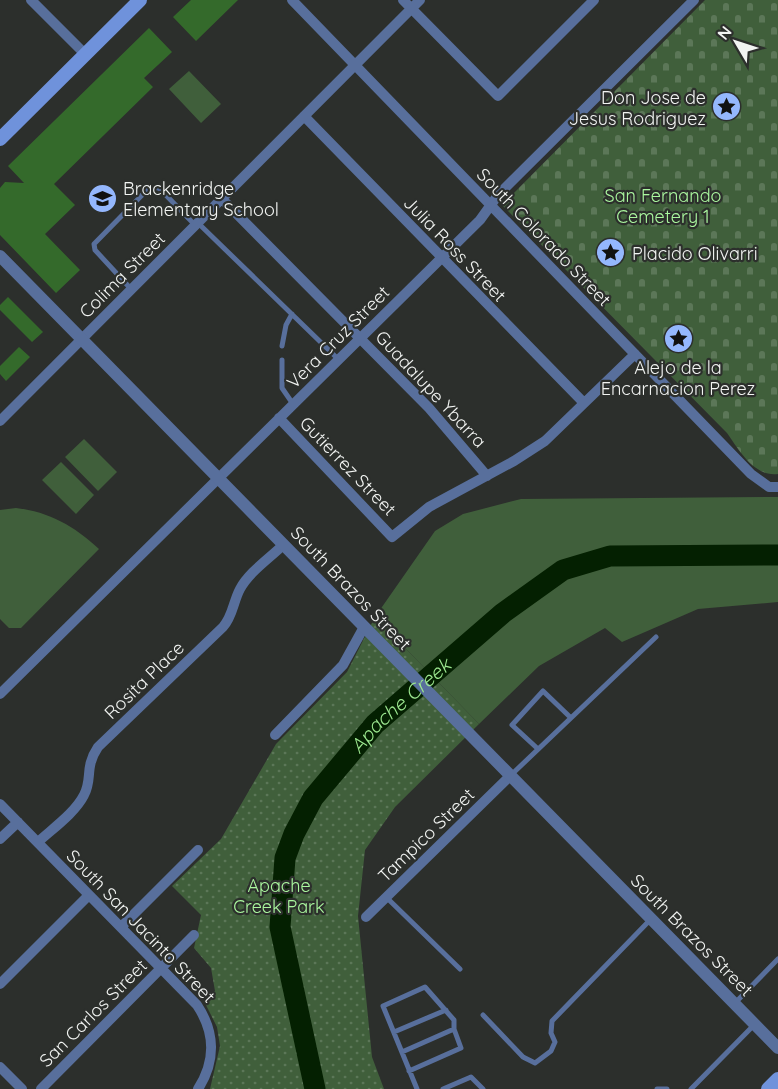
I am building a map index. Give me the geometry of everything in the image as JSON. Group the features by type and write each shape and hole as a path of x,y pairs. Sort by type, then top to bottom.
{"main road":[{"path":"0,139 140,0"},
{"path":"768,1089 778,1079"}],"street":[{"path":"31,0 86,55"},
{"name":"South Colorado Street","path":"292,0 751,474 769,487 778,487"},
{"path":"403,0 498,96 594,0"},
{"name":"Colima Street","path":"0,421 420,0"},
{"name":"Vera Cruz Street","path":"0,694 441,258 694,0"},
{"name":"Julia Ross Street","path":"304,116 584,403"},
{"name":"Guadalupe Ybarra","path":"221,198 429,408 486,476"},
{"name":"South Brazos Street","path":"0,256 509,777 778,1048"},
{"path":"486,476 545,441 634,354"},
{"name":"Gutierrez Street","path":"279,418 392,537 429,507 486,476"},
{"name":"Rosita Place","path":"38,842 85,795 89,778 88,766 98,747 223,627 230,619 239,590 245,581 284,545"},
{"path":"275,735 343,665 364,627"},
{"name":"Tampico Street","path":"366,917 509,777"},
{"name":"South San Jacinto Street","path":"0,804 197,1005 211,1032 210,1062 199,1089"},
{"path":"0,839 18,822"},
{"path":"121,927 198,850"},
{"path":"0,984 89,895"},
{"name":"San Carlos Street","path":"41,1089 194,935"},
{"path":"0,1067 22,1089"}],"lane":[{"path":"131,289 95,250 94,244 149,188 159,188 339,359"},
{"path":"282,346 286,325 292,315"},
{"path":"282,360 282,388 293,404"},
{"path":"509,777 656,637"},
{"path":"538,749 512,724 543,691 570,717"},
{"path":"386,897 459,969"},
{"path":"483,1015 523,1057 535,1063 551,1051 555,1042 551,1033 552,1021 651,919"},
{"path":"734,1004 778,959"},
{"path":"409,1071 462,1048 454,1029 454,1020 425,987 383,1006 409,1071 417,1089"},
{"path":"394,1032 446,1010"},
{"path":"691,1089 755,1024"},
{"path":"402,1052 454,1029"},
{"path":"443,1089 471,1077 483,1089"},
{"path":"657,1089 667,1089"}],"green space":[{"name":"San Fernando Cemetery 1","path":"705,0 778,0 778,474 769,474 754,467 727,433 502,205"},
{"path":"189,71 221,104 201,123 169,89"},
{"path":"84,439 117,472 98,491 65,457"},
{"path":"61,462 94,495 76,514 42,480"},
{"path":"778,497 778,602 698,609 622,642 605,628 539,666 479,724 375,617 435,531 463,514 521,499"},
{"path":"16,508 40,513 61,521 99,549 21,628 9,628 0,619 0,510"},
{"name":"Apache Creek Park","path":"375,617 479,724 395,807 365,850 358,916 372,1057 384,1089 210,1089 220,1046 217,1027 204,1001 215,991 211,968 194,948 201,915 172,886 221,839 276,744 347,672"}],"building":[{"path":"191,0 238,0 196,41 173,17"},
{"path":"149,28 172,52 144,78 153,87 54,184 75,205 45,234 80,270 56,293 0,235 0,188 5,182 24,183 8,166"},
{"path":"8,297 43,332 32,342 0,310 0,305"},
{"path":"19,347 30,357 6,381 0,374 0,366"}],"waterway":[{"name":"Apache Creek","path":"315,1089 280,927 285,858 294,834 313,798 375,724 503,613 563,570 610,556 778,555"}],"place":[{"name":"Don Jose de Jesus Rodriguez","path":"727,107"},
{"name":"Brackenridge Elementary School","path":"102,198"},
{"name":"Placido Olivarri","path":"611,253"},
{"name":"Alejo de la Encarnacion Perez","path":"678,338"}]}
